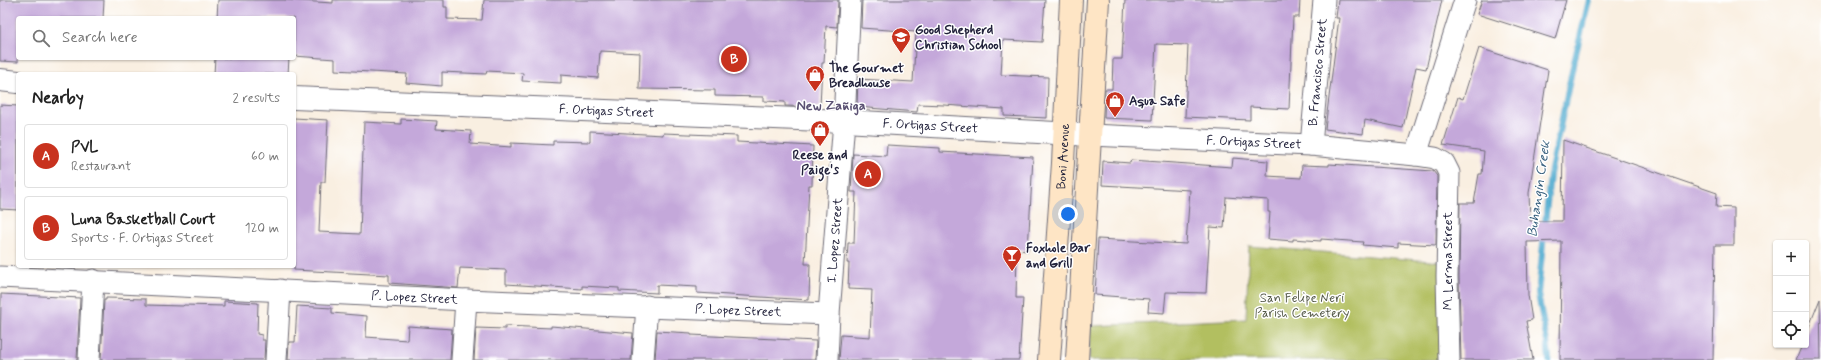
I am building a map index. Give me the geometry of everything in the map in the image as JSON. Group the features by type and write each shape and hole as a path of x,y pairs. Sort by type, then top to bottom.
{"main road":[{"name":"Boni Avenue","path":"1049,360 1071,0"},
{"name":"Boni Avenue","path":"1077,360 1098,0"}],"street":[{"name":"I. Lopez Street","path":"827,360 829,314 844,121 850,0"},
{"name":"B. Francisco Street","path":"1311,145 1324,0"},
{"path":"1416,155 1465,0"},
{"path":"0,80 16,82"},
{"name":"F. Ortigas Street","path":"296,98 844,121 1064,134 1311,145 1416,155 1435,158 1444,163"},
{"name":"M. Lerma Street","path":"1444,163 1449,174 1447,277 1449,360"},
{"name":"P. Lopez Street","path":"0,277 93,280 466,300 829,314"},
{"path":"89,360 93,280"},
{"path":"276,360 280,290"},
{"path":"462,360 466,300"},
{"path":"643,360 647,306"}],"green space":[{"name":"San Felipe Neri Parish Cemetery","path":"1249,246 1442,262 1443,360 1089,360 1090,326 1246,319"}],"building":[{"path":"0,0 104,0 103,16 16,16 16,60 18,60 18,62 0,61"},
{"path":"218,0 283,0 333,3 333,0 444,0 444,7 447,7 447,19 482,20 484,0 838,0 837,27 826,26 824,63 822,63 820,107 785,106 785,102 764,101 764,97 715,96 715,90 639,89 640,53 600,51 598,78 561,75 561,83 522,81 523,73 487,71 486,74 442,72 442,86 406,83 407,74 335,70 335,59 296,56 296,16 217,16"},
{"path":"862,0 1045,0 1042,42 1003,40 1001,75 1048,77 1047,118 1004,116 1004,109 944,105 918,104 917,112 857,107 858,79 913,82 916,32 861,28"},
{"path":"1125,0 1300,0 1299,17 1293,17 1289,109 1250,107 1250,120 1185,117 1188,45 1156,44 1152,120 1104,118 1105,89 1112,89 1113,59 1122,59"},
{"path":"1338,0 1442,0 1426,69 1416,67 1403,128 1365,120 1363,134 1325,129 1339,18 1336,18"},
{"path":"1482,0 1566,0 1555,39 1477,14"},
{"path":"1479,48 1548,70 1529,193 1530,221 1562,221 1563,140 1717,193 1716,207 1734,208 1734,245 1715,245 1713,360 1560,360 1561,241 1527,242 1528,295 1532,320 1526,321 1533,360 1461,360 1459,277 1460,203 1474,203 1479,174 1482,174 1484,151 1443,145 1458,97 1463,99"},
{"path":"215,60 289,60 288,72 214,72"},
{"path":"0,105 16,106 16,210 0,209"},
{"path":"296,118 328,120 325,182 321,182 319,232 360,234 364,122 401,124 401,119 437,121 436,129 471,131 470,144 511,147 511,143 553,145 553,141 590,142 590,131 663,135 663,133 737,136 737,142 813,146 812,185 809,185 805,264 810,264 809,300 697,293 697,287 657,285 657,293 619,291 619,288 582,286 582,289 506,284 506,270 460,268 458,288 389,283 389,275 294,270 294,268 296,268"},
{"path":"887,145 940,148 940,152 1033,157 1028,251 1017,250 1016,298 1023,298 1019,360 839,360 841,335 870,337 872,290 848,289 848,243 854,243 856,192 851,192 853,154 886,156"},
{"path":"1233,158 1268,161 1267,176 1301,178 1302,165 1329,166 1329,164 1433,171 1437,176 1436,245 1398,243 1398,248 1362,245 1363,242 1321,239 1321,241 1293,239 1293,241 1268,239 1270,212 1268,212 1268,200 1226,197 1224,228 1210,227 1206,293 1166,292 1164,313 1148,312 1149,299 1095,295 1098,239 1186,244 1190,190 1102,185 1103,161 1130,163 1131,160 1232,167"},
{"path":"1,294 80,298 77,360 0,360"},
{"path":"106,298 146,299 146,305 224,306 224,301 258,303 257,334 262,335 262,340 265,340 264,360 101,360 104,300 106,300"},
{"path":"1820,299 1821,360 1796,360 1801,348 1809,348 1809,326"},
{"path":"297,306 332,308 332,313 367,316 366,337 407,340 408,326 452,329 450,360 288,360 289,342 295,342"},
{"path":"505,326 551,328 551,326 633,333 631,360 474,360 476,328 505,329"},
{"path":"657,331 691,333 691,335 816,341 815,360 655,360"}],"waterway":[{"name":"Buhangin Creek","path":"1549,360 1538,294 1550,174 1589,0"}],"place":[{"name":"Good Shepherd Christian School","path":"901,54"},
{"name":"Luna Basketball Court","path":"734,59"},
{"name":"The Gourmet Breadhouse","path":"815,92"},
{"name":"Aqua Safe","path":"1115,118"},
{"name":"Reese and Paige's","path":"820,147"},
{"name":"PVL","path":"868,174"},
{"name":"Foxhole Bar and Grill","path":"1012,272"}],"district":[{"name":"New Zañiga","path":"831,106"}]}
